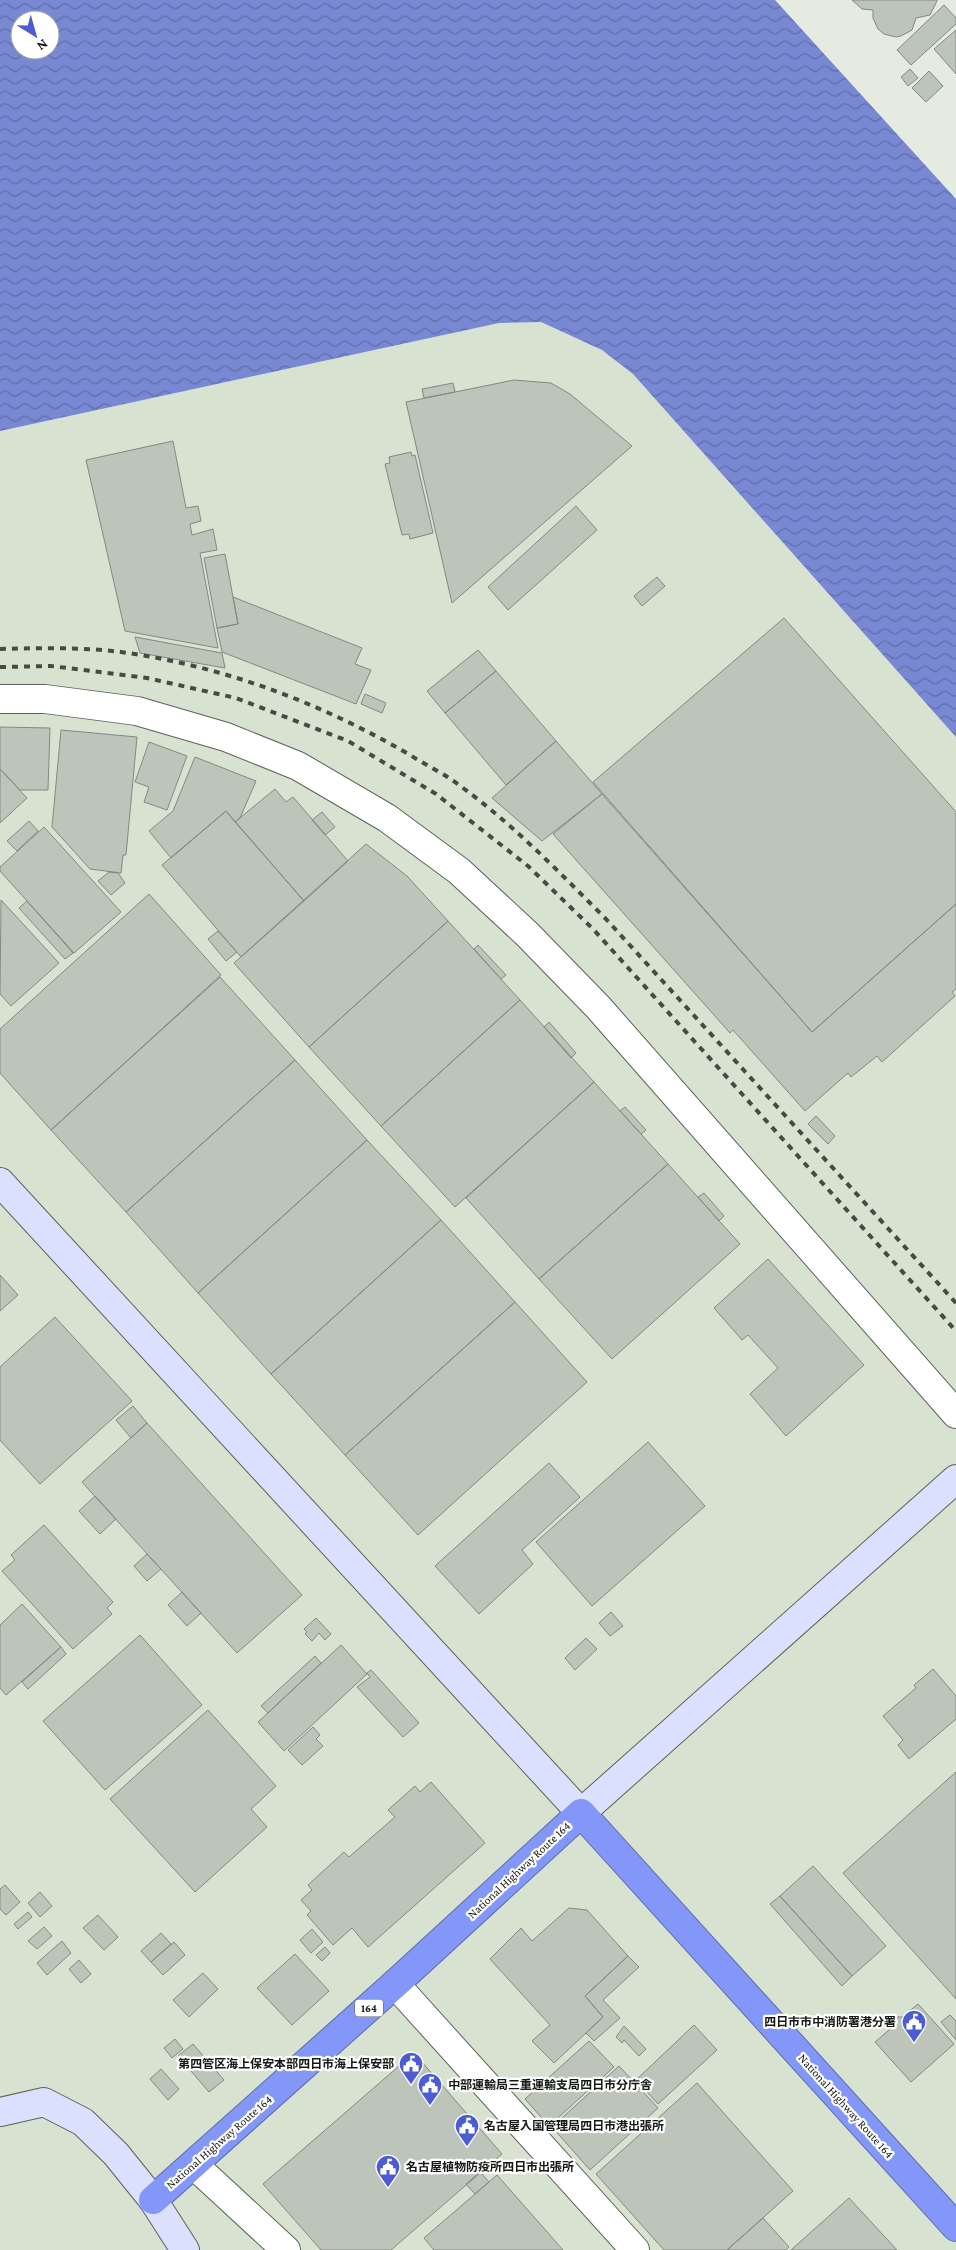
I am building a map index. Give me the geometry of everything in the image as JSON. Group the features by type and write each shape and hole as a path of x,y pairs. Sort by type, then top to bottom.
{"highway":[{"name":"National Highway Route 164","path":"152,2200 194,2165 395,1984 581,1813 956,2227"}],"street":[{"path":"0,699 45,699 137,710 226,737 298,766 387,818 459,871 527,934 598,1007 956,1414"},
{"path":"0,1182 581,1813 956,1480"},
{"path":"395,1984 634,2250"},
{"path":"0,2112 44,2102 83,2122 116,2154 152,2200 185,2250"},
{"path":"194,2165 286,2250"}],"shaded area":[{"path":"540,322 602,350 633,374 956,737 956,2250 0,2250 0,431 499,323"}],"water":[{"path":"0,0 775,0 956,199 956,737 633,374 602,350 541,322 499,323 0,431"}],"building":[{"path":"852,0 937,1 930,15 916,18 912,30 896,37 884,34 878,29 873,18 873,10 862,9"},
{"path":"944,5 956,18 956,24 911,65 897,50"},
{"path":"956,30 956,74 934,49"},
{"path":"910,69 918,78 908,86 901,77"},
{"path":"929,71 943,86 926,102 912,88"},
{"path":"514,380 551,383 570,394 632,446 452,603 406,402"},
{"path":"453,383 455,392 424,398 422,389"},
{"path":"173,441 186,508 198,506 201,521 190,524 192,535 213,529 217,550 200,553 218,648 125,631 86,460"},
{"path":"411,452 412,456 415,455 433,533 410,539 409,534 402,535 385,464 390,463 389,457"},
{"path":"576,506 597,530 508,610 488,587"},
{"path":"225,554 238,624 217,628 204,558"},
{"path":"657,577 665,586 642,606 634,596"},
{"path":"233,597 362,648 355,664 371,670 356,704 222,652 217,628 238,624"},
{"path":"784,618 956,812 956,904 812,1032 593,782"},
{"path":"135,637 222,653 225,668 140,653"},
{"path":"478,650 496,671 445,713 427,691"},
{"path":"496,671 556,741 506,785 445,713"},
{"path":"365,694 386,703 382,713 361,704"},
{"path":"0,727 50,728 48,790 20,790 0,769"},
{"path":"61,730 137,737 126,855 123,855 121,873 90,869 52,827"},
{"path":"556,741 602,794 542,841 492,798"},
{"path":"149,742 187,756 167,810 144,802 149,787 135,782"},
{"path":"195,757 256,781 240,818 235,822 226,811 171,858 149,831 173,811"},
{"path":"0,769 27,798 0,823"},
{"path":"275,789 286,802 293,797 348,861 304,901 235,822"},
{"path":"602,794 812,1032 956,904 956,989 952,992 955,996 882,1062 877,1056 851,1077 848,1073 805,1111 733,1030 730,1033 553,834"},
{"path":"226,811 304,901 241,957 162,865"},
{"path":"322,812 335,827 325,835 312,820"},
{"path":"29,821 38,831 17,851 7,841"},
{"path":"44,827 121,912 74,953 0,871 0,867"},
{"path":"366,844 407,876 448,921 309,1047 234,963"},
{"path":"109,872 118,873 125,883 111,895 98,881"},
{"path":"149,894 221,975 51,1130 0,1073 0,1029"},
{"path":"1,900 59,963 11,1006 0,994"},
{"path":"27,901 73,953 65,959 19,908"},
{"path":"448,921 520,1000 381,1126 309,1047"},
{"path":"218,931 237,952 226,961 208,939"},
{"path":"478,945 506,975 501,979 474,949"},
{"path":"220,977 295,1060 126,1212 51,1130"},
{"path":"520,1000 594,1082 455,1207 381,1126"},
{"path":"549,1022 576,1053 571,1058 544,1027"},
{"path":"295,1060 367,1140 198,1293 126,1212"},
{"path":"594,1082 668,1164 539,1279 466,1198"},
{"path":"625,1107 646,1130 641,1134 620,1111"},
{"path":"816,1116 835,1136 828,1144 808,1124"},
{"path":"367,1140 441,1220 271,1374 198,1293"},
{"path":"668,1164 740,1244 612,1359 539,1279"},
{"path":"704,1193 724,1216 719,1221 698,1197"},
{"path":"441,1220 515,1302 345,1455 271,1374"},
{"path":"768,1259 864,1365 786,1436 750,1394 778,1368 748,1335 742,1340 714,1308"},
{"path":"0,1275 18,1295 0,1311"},
{"path":"515,1302 587,1382 418,1535 345,1455"},
{"path":"55,1317 132,1401 40,1484 0,1440 0,1367"},
{"path":"133,1406 147,1423 131,1438 116,1420"},
{"path":"147,1423 302,1595 237,1653 82,1482"},
{"path":"648,1442 705,1506 592,1606 536,1542"},
{"path":"549,1463 580,1497 522,1550 533,1564 479,1614 435,1566"},
{"path":"95,1496 116,1519 100,1534 79,1511"},
{"path":"44,1525 113,1602 107,1608 112,1614 73,1649 2,1571 15,1560 11,1555"},
{"path":"147,1554 161,1569 147,1581 134,1566"},
{"path":"182,1592 201,1613 187,1626 168,1605"},
{"path":"22,1604 61,1647 6,1695 0,1688 0,1625"},
{"path":"611,1612 623,1626 610,1636 599,1623"},
{"path":"316,1618 331,1634 325,1640 319,1633 312,1641 305,1634 307,1632 304,1629"},
{"path":"140,1635 202,1705 105,1790 43,1721"},
{"path":"586,1638 597,1649 575,1670 565,1658"},
{"path":"341,1645 367,1674 284,1751 258,1722"},
{"path":"61,1647 66,1654 28,1689 22,1682"},
{"path":"315,1656 321,1663 268,1713 261,1706"},
{"path":"933,1669 956,1696 956,1719 909,1759 898,1745 903,1740 883,1716 916,1688 914,1685"},
{"path":"371,1670 419,1723 403,1737 357,1687 370,1677 367,1673"},
{"path":"208,1710 276,1786 251,1809 267,1827 195,1892 110,1799"},
{"path":"313,1727 320,1735 316,1739 323,1746 302,1765 288,1750"},
{"path":"956,1772 956,1999 843,1873"},
{"path":"431,1782 485,1843 368,1947 352,1928 333,1945 307,1915 311,1911 301,1900 312,1890 308,1885 344,1852 349,1857 395,1817 388,1810 415,1786 420,1792"},
{"path":"813,1866 886,1946 852,1976 780,1896"},
{"path":"5,1885 20,1902 6,1915 0,1909 0,1889"},
{"path":"40,1892 52,1906 40,1917 28,1903"},
{"path":"780,1896 852,1976 842,1986 770,1904"},
{"path":"569,1908 587,1910 628,1956 585,1996 603,2017 554,2063 532,2041 550,2025 490,1959 521,1928 532,1941"},
{"path":"28,1912 32,1917 18,1929 14,1924"},
{"path":"98,1915 118,1937 104,1950 83,1928"},
{"path":"44,1927 52,1936 37,1949 28,1941"},
{"path":"312,1929 323,1942 311,1953 300,1940"},
{"path":"161,1933 171,1944 151,1962 141,1951"},
{"path":"62,1941 71,1953 47,1975 37,1963"},
{"path":"174,1942 185,1955 163,1975 151,1962"},
{"path":"325,1947 330,1953 322,1961 316,1955"},
{"path":"295,1954 329,1991 292,2025 257,1988"},
{"path":"628,1956 639,1967 603,2000 620,2018 594,2041 586,2033 603,2017 585,1996"},
{"path":"79,1960 91,1974 81,1983 69,1969"},
{"path":"203,1973 218,1989 189,2017 173,2000"},
{"name":"四日市市中消防署港分署","path":"918,2004 954,2044 911,2082 875,2042 889,2030 890,2017 902,2017"},
{"path":"950,2015 956,2021 956,2040 941,2022"},
{"path":"694,2025 717,2050 658,2104 636,2080"},
{"path":"624,2026 646,2049 639,2056 624,2040 622,2043 616,2037"},
{"path":"175,2039 183,2049 172,2058 164,2048"},
{"path":"589,2041 614,2067 549,2126 525,2099"},
{"path":"193,2044 224,2080 209,2092 178,2056"},
{"path":"414,2053 502,2154 391,2250 321,2250 263,2184"},
{"path":"619,2066 658,2108 590,2170 552,2127"},
{"path":"161,2069 179,2089 168,2100 150,2079"},
{"path":"697,2083 793,2191 727,2250 664,2250 596,2174"},
{"path":"480,2172 489,2182 475,2194 466,2184"},
{"path":"497,2175 563,2250 434,2250 424,2238"},
{"path":"849,2198 897,2250 791,2250"},
{"path":"763,2218 789,2247 786,2250 727,2250"}],"railway":[{"path":"0,649 106,650 159,658 234,677 270,689 342,719 376,736 452,780 513,829 606,919 956,1303"},
{"path":"0,667 51,666 147,678 236,698 348,741 436,794 528,866 593,929 956,1331"}],"place":[{"name":"四日市市中消防署港分署","path":"914,2043"},
{"name":"第四管区海上保安本部四日市海上保安部","path":"411,2085"},
{"name":"中部運輸局三重運輸支局四日市分庁舎","path":"430,2106"},
{"name":"名古屋入国管理局四日市港出張所","path":"467,2147"},
{"name":"名古屋植物防疫所四日市出張所","path":"388,2188"}]}
